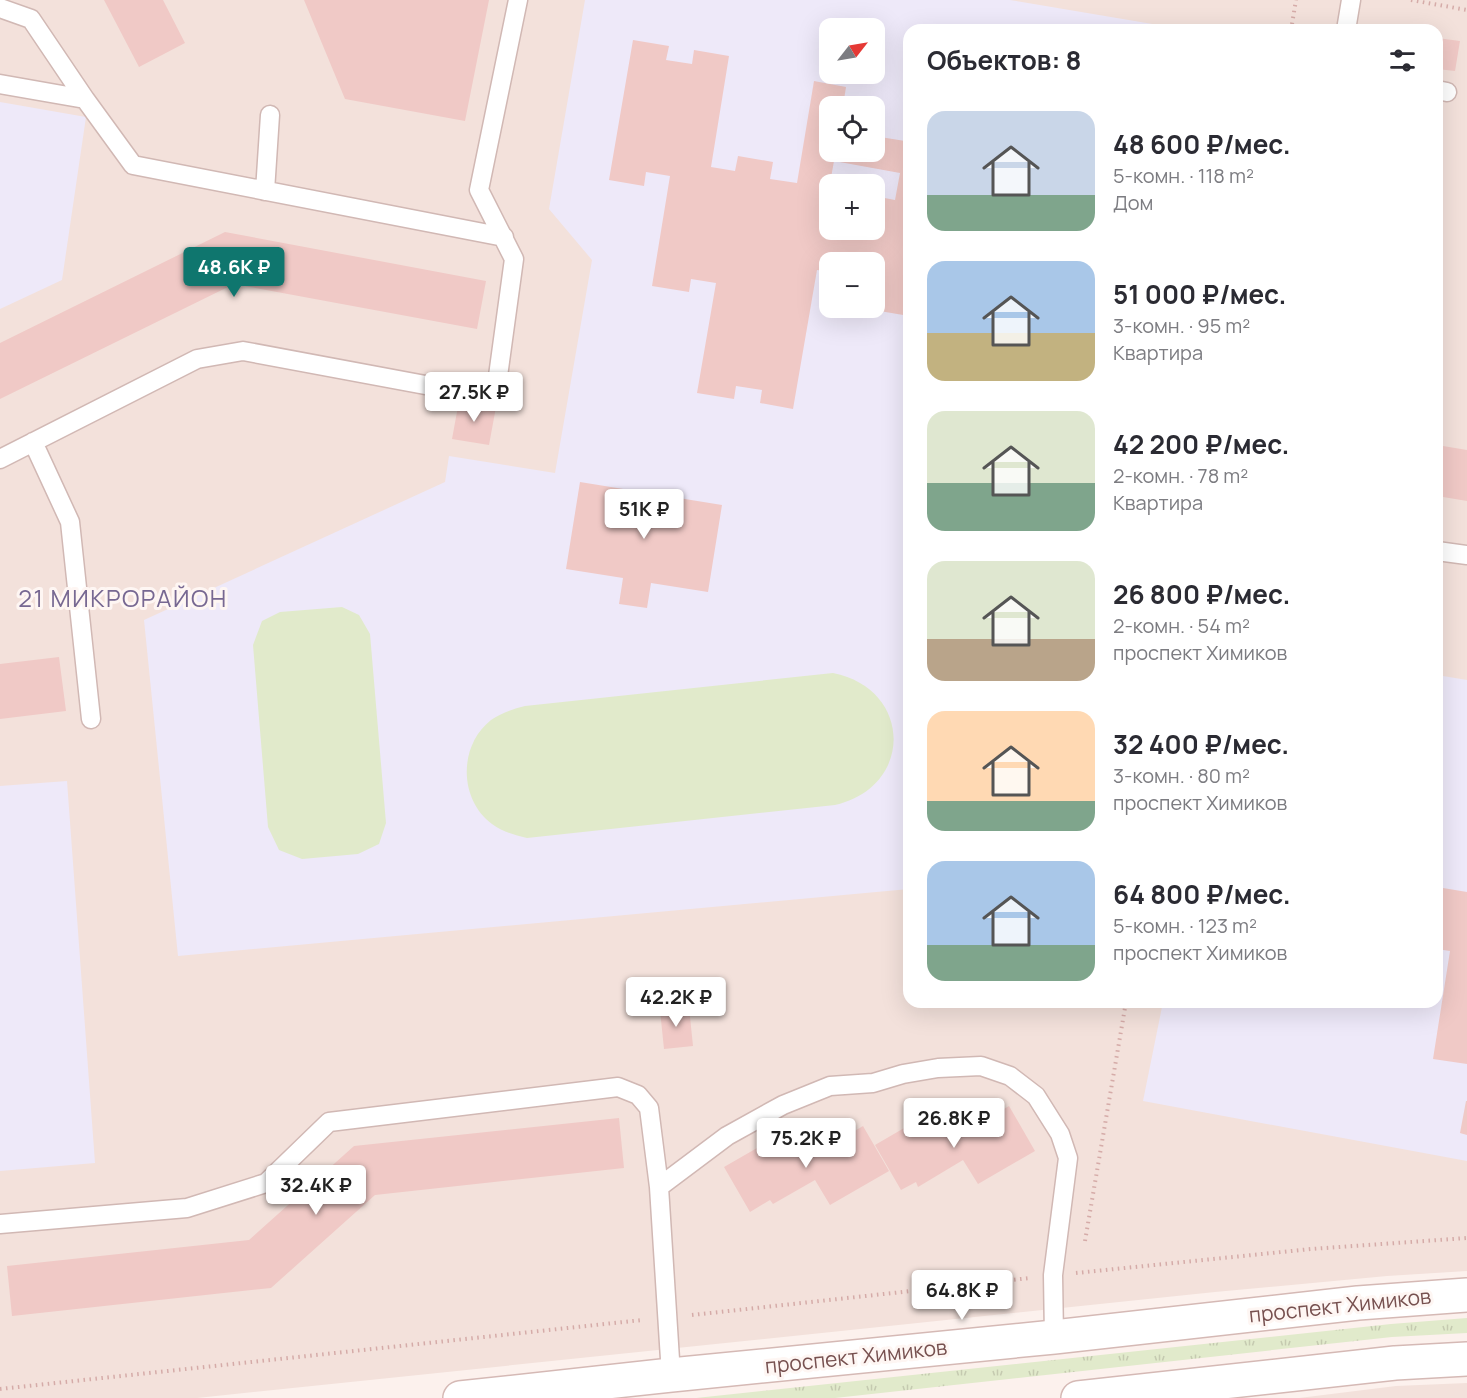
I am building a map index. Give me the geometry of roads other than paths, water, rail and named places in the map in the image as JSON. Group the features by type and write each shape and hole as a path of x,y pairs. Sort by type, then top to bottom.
{"main road":[{"name":"проспект Химиков","path":"460,1398 1054,1337 1358,1303 1467,1295"},
{"path":"1078,1398 1395,1363 1467,1359"}],"lane":[{"path":"0,459 197,359 243,351 495,398 514,259 479,190 518,0"},
{"path":"1347,24 1351,0"},
{"path":"0,8 31,18 85,99 133,165 504,237"},
{"path":"0,84 85,99"},
{"path":"265,191 270,115"},
{"path":"33,442 70,522 91,719"},
{"path":"1443,552 1467,555"},
{"path":"659,1186 727,1136 783,1105 830,1086 873,1083 903,1074 938,1068 981,1065 1011,1076 1036,1096 1060,1134 1068,1158 1053,1275 1054,1337"},
{"path":"0,1224 187,1208 199,1205 266,1184 328,1122 618,1087 638,1095 649,1108 659,1186 670,1375"}],"district":[{"name":"21 МИКРОРАЙОН","path":"123,599"}]}
